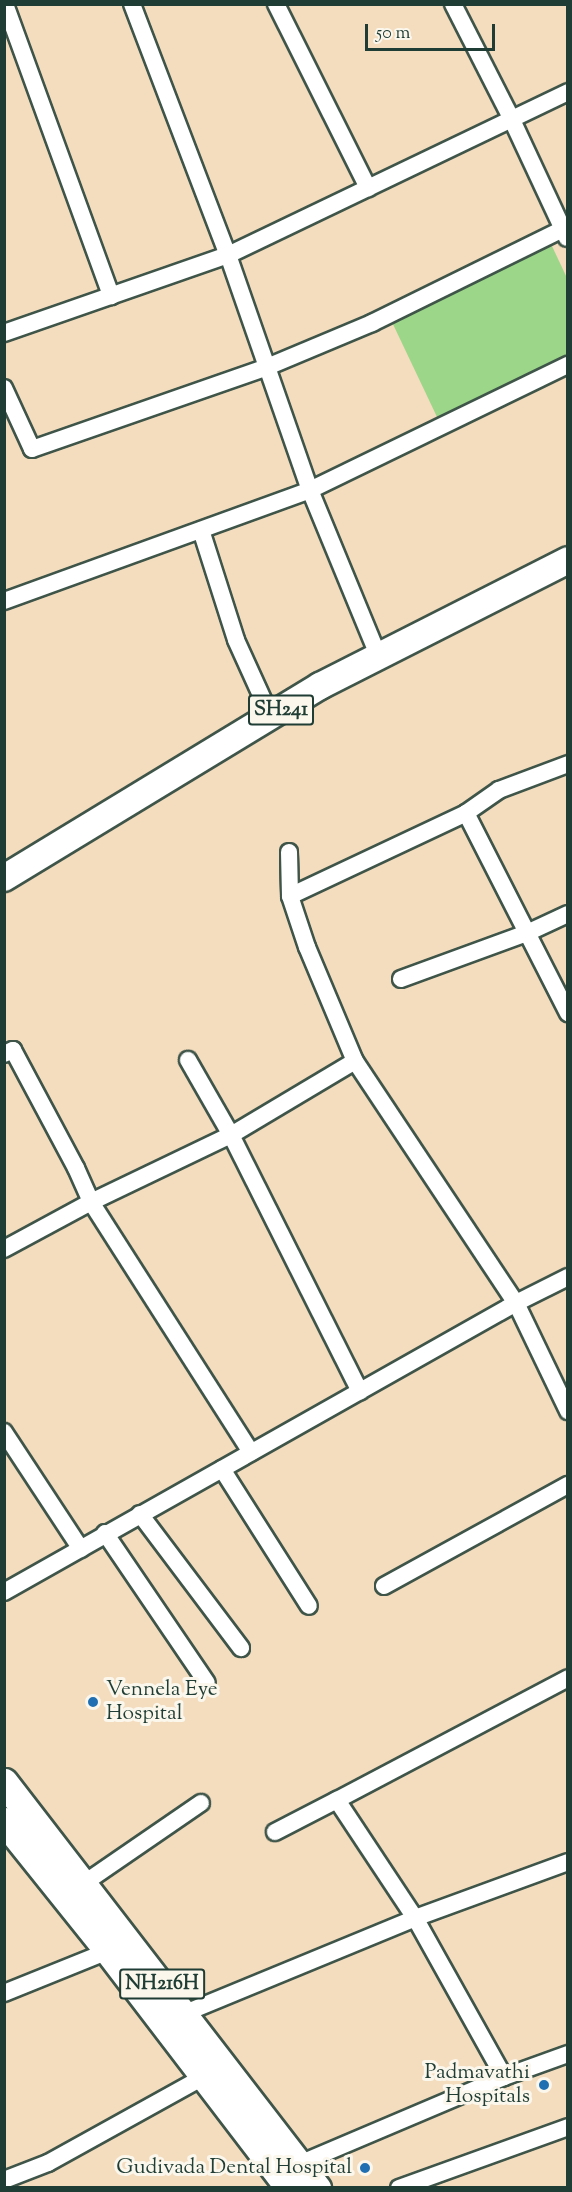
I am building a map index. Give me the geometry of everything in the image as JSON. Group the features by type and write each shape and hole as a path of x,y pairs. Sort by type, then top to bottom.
{"highway":[{"name":"NH216H","path":"4,1782 184,2013 290,2176"},
{"name":"NH216H","path":"4,1821 205,2076 290,2176 317,2187"}],"main road":[{"name":"SH241","path":"4,878 320,687 567,560"}],"street":[{"path":"4,4 111,296"},
{"path":"132,4 228,255 310,490 379,657"},
{"path":"276,4 369,188"},
{"path":"4,388 32,449 267,367 372,323 565,234 512,120 453,4"},
{"path":"4,333 228,255 567,92"},
{"path":"4,601 310,490 567,366"},
{"path":"201,530 236,640 271,717"},
{"path":"290,896 466,813 500,790 567,764"},
{"path":"466,813 567,1013"},
{"path":"289,852 290,896 307,946 354,1062 516,1303 567,1411"},
{"path":"401,979 527,933 567,914"},
{"path":"4,1054 13,1050 76,1168 91,1202 252,1452"},
{"path":"188,1060 231,1135 360,1391"},
{"path":"4,1249 91,1202 231,1135 354,1062"},
{"path":"4,1592 516,1303 567,1277"},
{"path":"4,1432 81,1549"},
{"path":"222,1468 309,1606"},
{"path":"384,1586 567,1485"},
{"path":"140,1514 241,1648"},
{"path":"105,1533 207,1683"},
{"path":"275,1832 567,1678"},
{"path":"337,1800 416,1918 504,2077"},
{"path":"83,1884 201,1803"},
{"path":"184,2013 416,1918 567,1862"},
{"path":"4,1993 108,1951"},
{"path":"290,2176 504,2077 567,2054"},
{"path":"4,2180 48,2163 205,2076"},
{"path":"399,2187 567,2127"}],"green space":[{"path":"551,244 567,278 567,357 438,419 391,320"}],"place":[{"name":"Vennela Eye Hospital","path":"93,1702"},
{"name":"Padmavathi Hospitals","path":"544,2085"},
{"name":"Gudivada Dental Hospital","path":"365,2168"}]}
